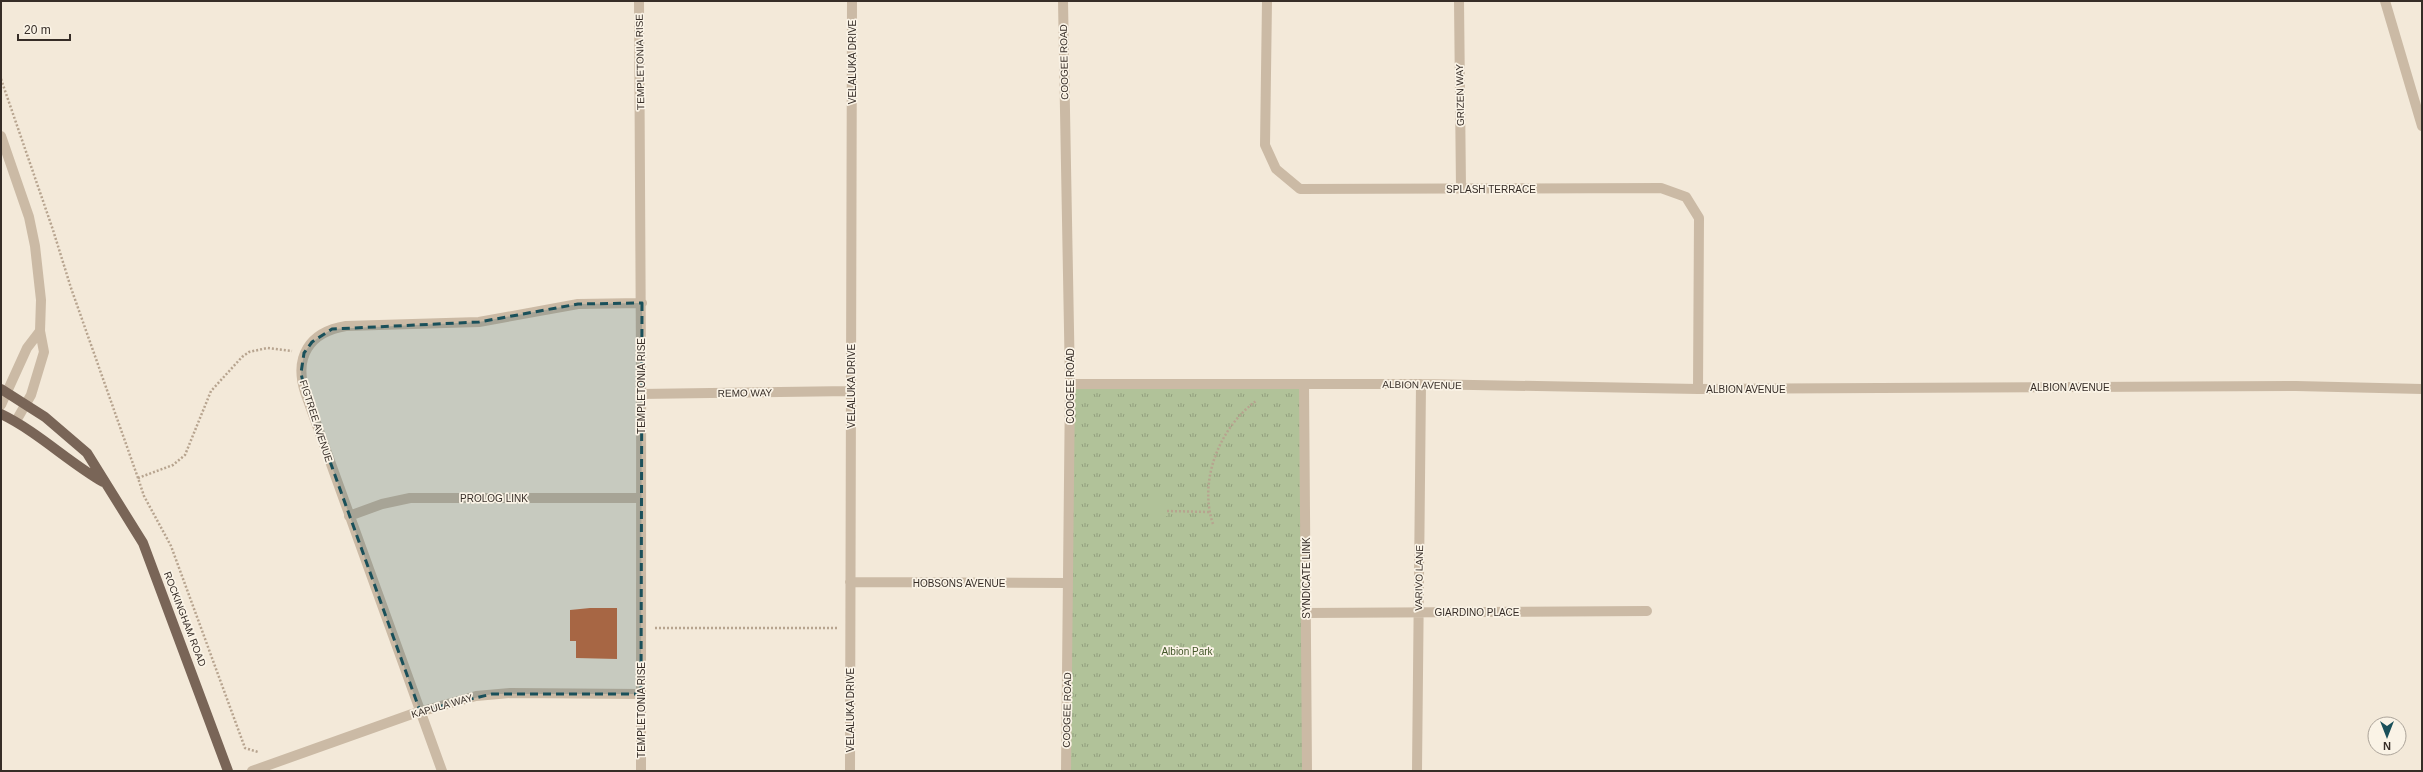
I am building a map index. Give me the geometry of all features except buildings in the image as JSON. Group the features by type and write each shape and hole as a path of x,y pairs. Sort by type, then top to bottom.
{"main road":[{"name":"ROCKINGHAM ROAD","path":"4,391 27,404 51,422 87,453 104,483 143,543 228,771"},
{"name":"ROCKINGHAM ROAD","path":"1,414 48,443 74,465 104,483"}],"street":[{"name":"TEMPLETONIA RISE","path":"639,1 642,304 640,394 642,498 641,771"},
{"name":"VELALUKA DRIVE","path":"850,771 852,1"},
{"name":"COOGEE ROAD","path":"1063,1 1070,384 1066,771"},
{"name":"SPLASH TERRACE","path":"1267,1 1265,145 1276,169 1300,189 1661,188 1686,197 1699,218 1698,389"},
{"name":"GRIZEN WAY","path":"1459,1 1461,189"},
{"path":"2385,1 2422,126"},
{"path":"1,136 29,218 35,246 41,300 40,331 44,352 40,372 27,404 16,422"},
{"path":"304,353 312,342 321,334 332,328 346,326 479,322 578,304 642,304"},
{"path":"1,405 4,391 27,348 40,331"},
{"name":"FIGTREE AVENUE","path":"304,353 301,363 302,382 442,771"},
{"name":"ALBION AVENUE","path":"1070,384 1421,384 1698,389 2296,386 2422,389"},
{"name":"SYNDICATE LINK","path":"1304,384 1307,771"},
{"name":"VARIVO LANE","path":"1417,771 1421,384"},
{"name":"REMO WAY","path":"640,394 851,391"},
{"name":"PROLOG LINK","path":"349,516 382,504 410,498 642,498"},
{"name":"HOBSONS AVENUE","path":"850,582 1068,583"},
{"name":"GIARDINO PLACE","path":"1306,613 1647,611"},
{"name":"KAPULA WAY","path":"252,771 420,711 462,699 492,694 641,694"}],"path":[{"path":"1,79 53,230 73,296 144,496 171,546 245,748 258,752"},
{"path":"138,478 173,465 185,455 211,391 242,357 257,350 278,348 304,353"},
{"path":"1213,524 1210,512 1212,467 1219,446 1226,432 1256,401"},
{"path":"1167,511 1210,512"},
{"path":"641,628 850,628"}],"highlighted area":[{"path":"642,303 641,694 492,694 420,711 305,392 301,373 304,353 312,342 332,329 479,322 578,304"}],"green space":[{"name":"Albion Park","path":"1070,384 1304,384 1307,771 1066,771"},
{"path":"1149,497 1167,497 1167,516 1149,516"}]}
